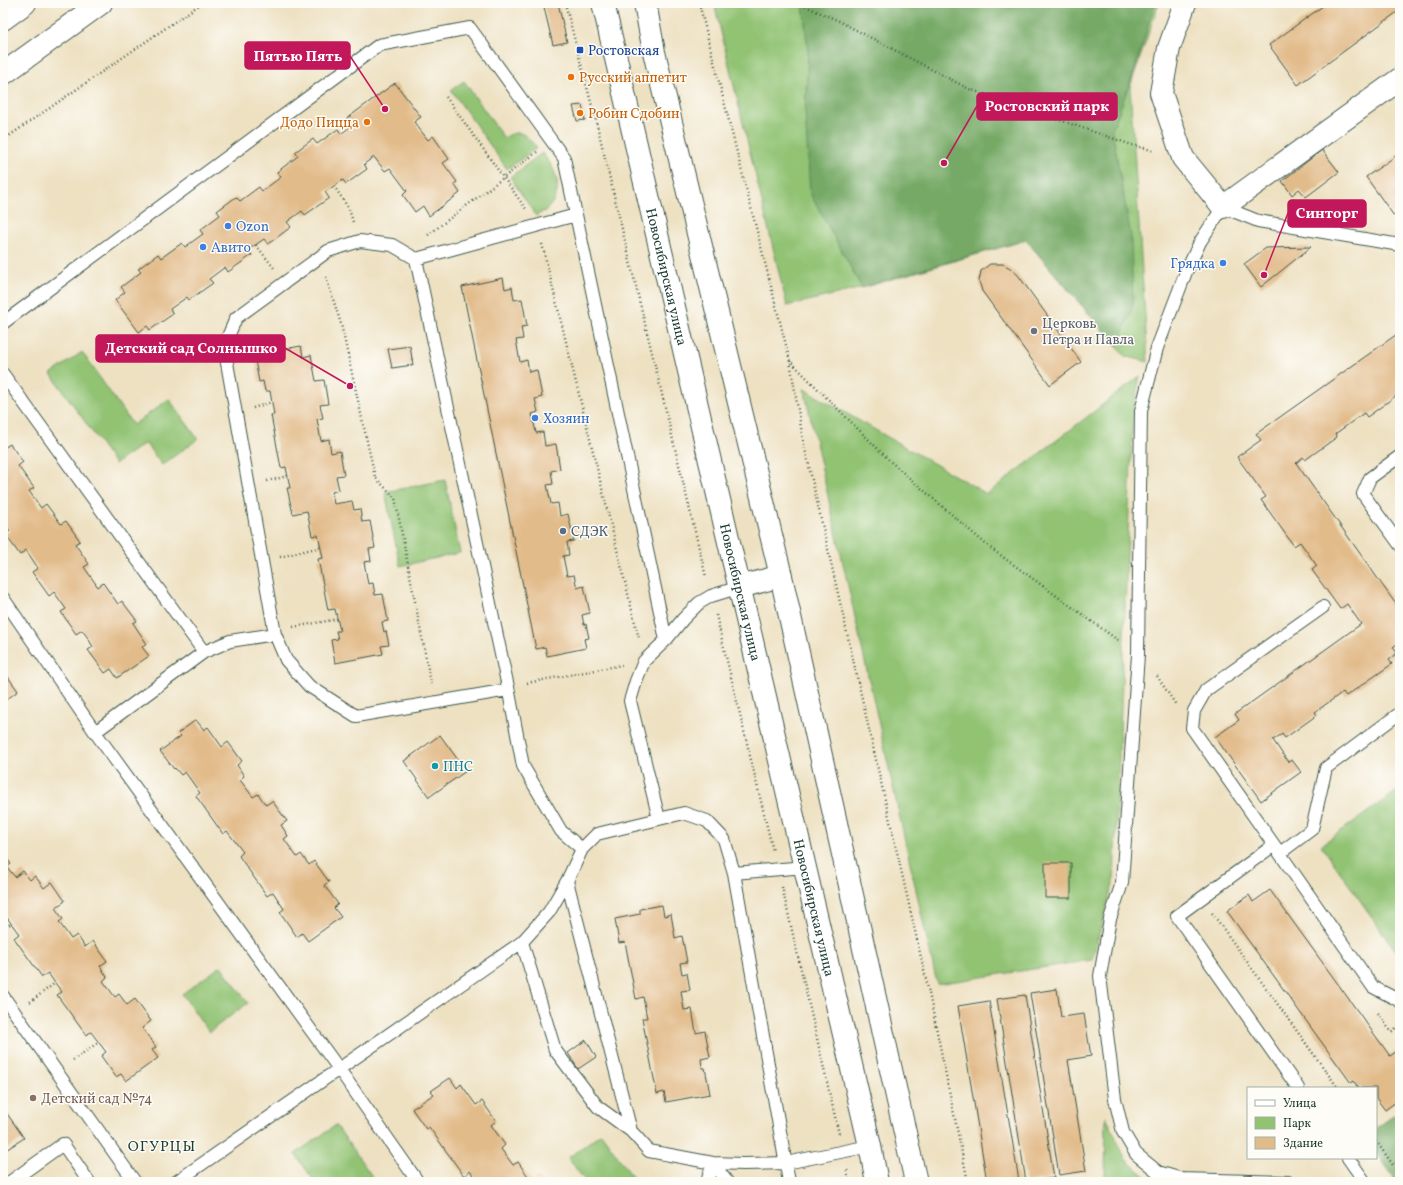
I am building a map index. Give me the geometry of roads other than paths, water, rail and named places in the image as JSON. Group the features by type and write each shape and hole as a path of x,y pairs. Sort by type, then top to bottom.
{"main road":[{"path":"3,19 25,3"},
{"path":"3,74 101,3"},
{"name":"Новосибирская улица","path":"603,3 806,867 877,1182"},
{"path":"644,3 656,60 781,576 916,1182"},
{"path":"1185,3 1169,48 1161,93 1183,158 1224,207 1400,80"},
{"path":"740,587 781,576"}],"lane":[{"path":"3,323 379,45 470,28 564,158 666,640"},
{"path":"1288,1182 1182,1179 1158,1172 1136,1154 1123,1132 1115,1099 1100,976 1110,919 1122,884 1138,655 1141,411 1157,348 1186,272 1200,242 1224,207 1258,221 1400,245"},
{"path":"508,688 356,716 309,686 286,660 274,632 263,562 224,346 236,318 328,251 360,242 392,245 411,256 538,226 576,215"},
{"path":"411,256 508,688 523,766 561,831 582,849"},
{"path":"3,374 204,652"},
{"path":"1400,456 1370,478 1363,494 1400,545"},
{"path":"659,819 630,701 636,681 644,661 666,640 683,619 699,603 711,596 740,587"},
{"path":"3,598 95,732 339,1069 418,1182"},
{"path":"1323,607 1206,690 1194,711 1192,728 1373,987 1400,1001"},
{"path":"95,732 204,652 230,640 274,632"},
{"path":"1297,1087 1177,916 1277,849 1312,829 1326,768 1400,713"},
{"path":"176,1182 522,942 549,912 567,881 582,849 597,834 684,813 707,821 724,839 734,873 789,1182"},
{"path":"734,873 806,867"},
{"path":"567,881 631,1131"},
{"path":"522,942 555,1050 598,1107 631,1131 649,1151 713,1162 743,1164 786,1163 870,1146"},
{"path":"3,996 135,1182"},
{"path":"10,1182 63,1144 89,1182"},
{"path":"1349,1159 1365,1182"},
{"path":"707,1182 713,1162"},
{"path":"713,1162 727,1182"}],"place":[{"name":"Ростовская","path":"580,50"},
{"name":"Русский аппетит","path":"571,77"},
{"name":"Пятью Пять","path":"385,109"},
{"name":"Робин Сдобин","path":"580,113"},
{"name":"Додо Пицца","path":"367,122"},
{"name":"Ростовский парк","path":"944,163"},
{"name":"Ozon","path":"228,226"},
{"name":"Авито","path":"203,247"},
{"name":"Грядка","path":"1223,263"},
{"name":"Синторг","path":"1264,275"},
{"name":"Церковь Петра и Павла","path":"1034,331"},
{"name":"Детский сад Солнышко","path":"350,386"},
{"name":"Хозяин","path":"535,418"},
{"name":"СДЭК","path":"563,531"},
{"name":"ПНС","path":"435,766"},
{"name":"Детский сад №74","path":"33,1098"}],"district":[{"name":"ОГУРЦЫ","path":"162,1146"}]}
